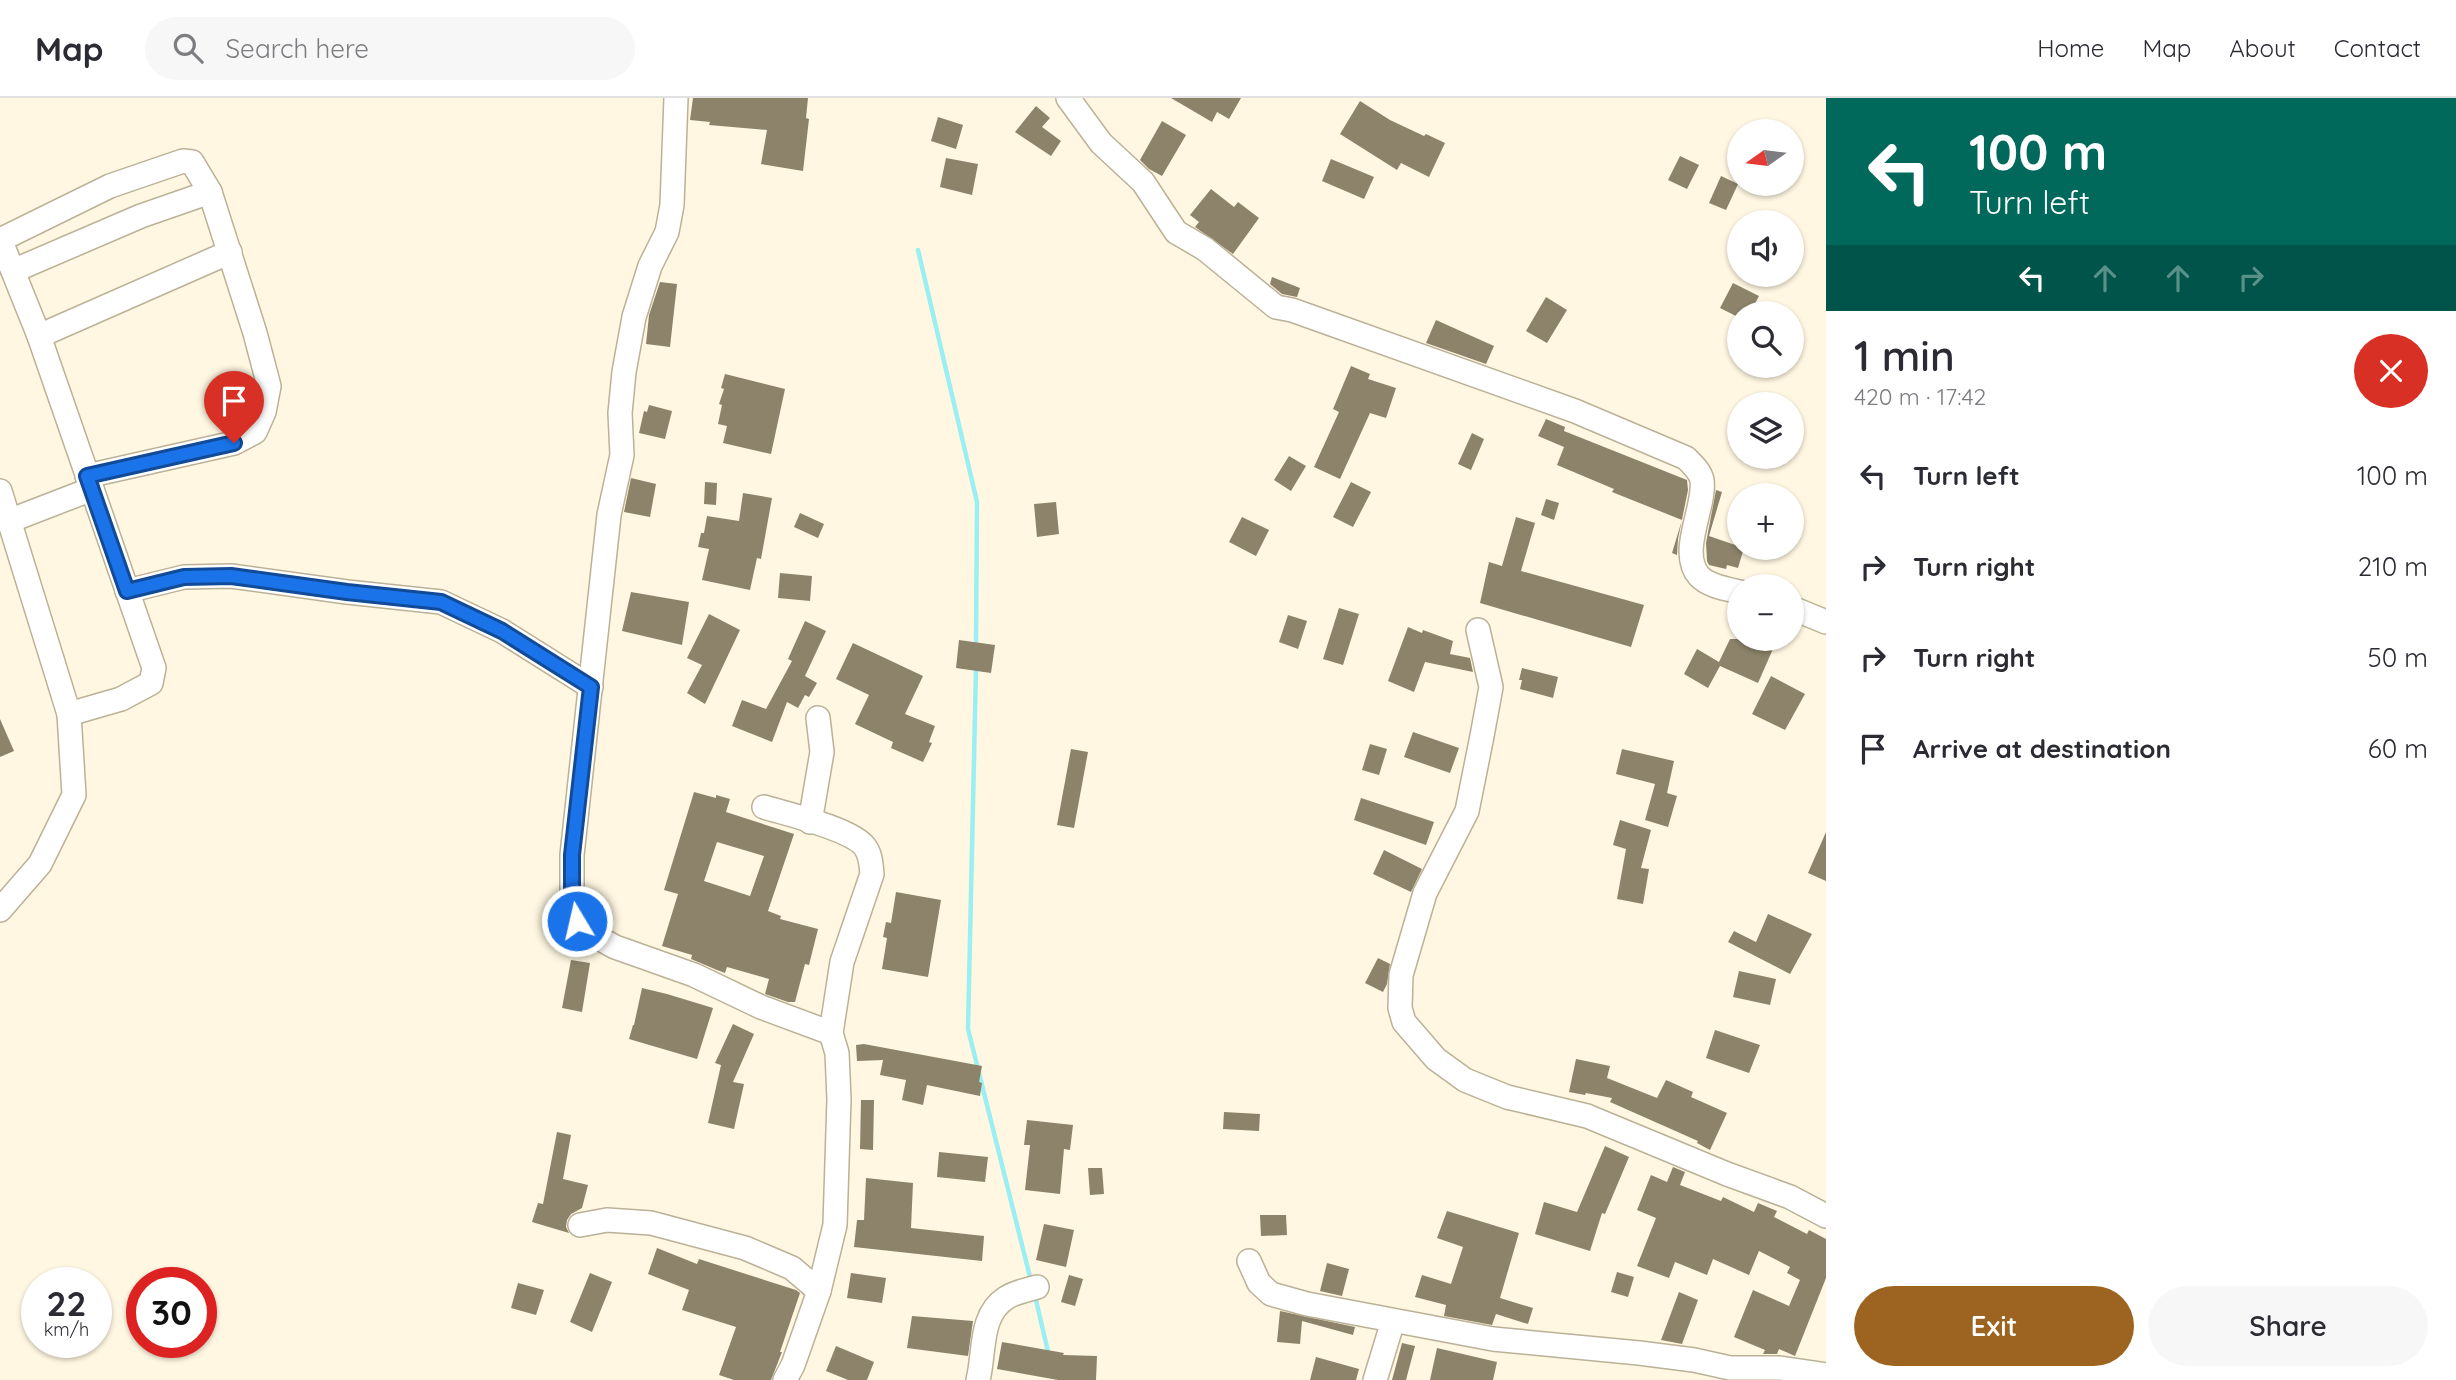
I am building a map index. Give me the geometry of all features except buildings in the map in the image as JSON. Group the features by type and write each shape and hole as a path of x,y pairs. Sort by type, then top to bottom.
{"street":[{"path":"676,98 670,219 667,232 650,266 634,317 624,372 620,413 622,455 610,515 572,855 572,900 577,921 584,930 615,947 694,975 761,1007 831,1033"},
{"path":"1068,98 1101,143 1143,183 1177,232 1205,249 1276,307 1292,310 1575,411 1686,458 1702,479 1702,494 1692,537 1693,563 1699,576 1727,588"},
{"path":"9,521 90,483 234,443 256,432 264,412 269,386 210,192 192,162 183,161 110,186 0,240 38,336 90,483 154,668 151,683 121,699 69,714"},
{"path":"13,271 141,216 210,192"},
{"path":"38,336 230,253"},
{"path":"0,491 69,714 74,794 40,864 0,910"},
{"path":"127,591 184,577 231,576 441,602 502,631 591,687"},
{"path":"1804,613 1826,622"},
{"path":"1478,629 1491,687 1482,736 1467,811 1425,893 1401,975 1400,1008 1404,1022 1436,1059 1465,1080 1507,1097 1587,1116 1790,1197 1826,1216"},
{"path":"810,822 822,752 818,718"},
{"path":"764,807 852,835 865,847 871,859 872,874 842,961 831,1033 837,1053 839,1099 835,1225 819,1291 793,1365 785,1380"},
{"path":"580,1225 607,1220 651,1223 745,1248 792,1268 819,1291"},
{"path":"1249,1261 1259,1283 1271,1294 1393,1321 1493,1339 1653,1355 1730,1367 1780,1368 1826,1375"},
{"path":"978,1380 986,1326 995,1306 1007,1296 1037,1287"},
{"path":"1375,1380 1393,1321"}],"waterway":[{"path":"918,250 977,502 976,645"},
{"path":"976,668 968,1029 1031,1281"},
{"path":"1035,1296 1049,1356"}],"route":[{"path":"234,443 87,476 127,591 184,577 231,576 441,602 502,631 591,687 572,855 572,900 577,921"}]}
